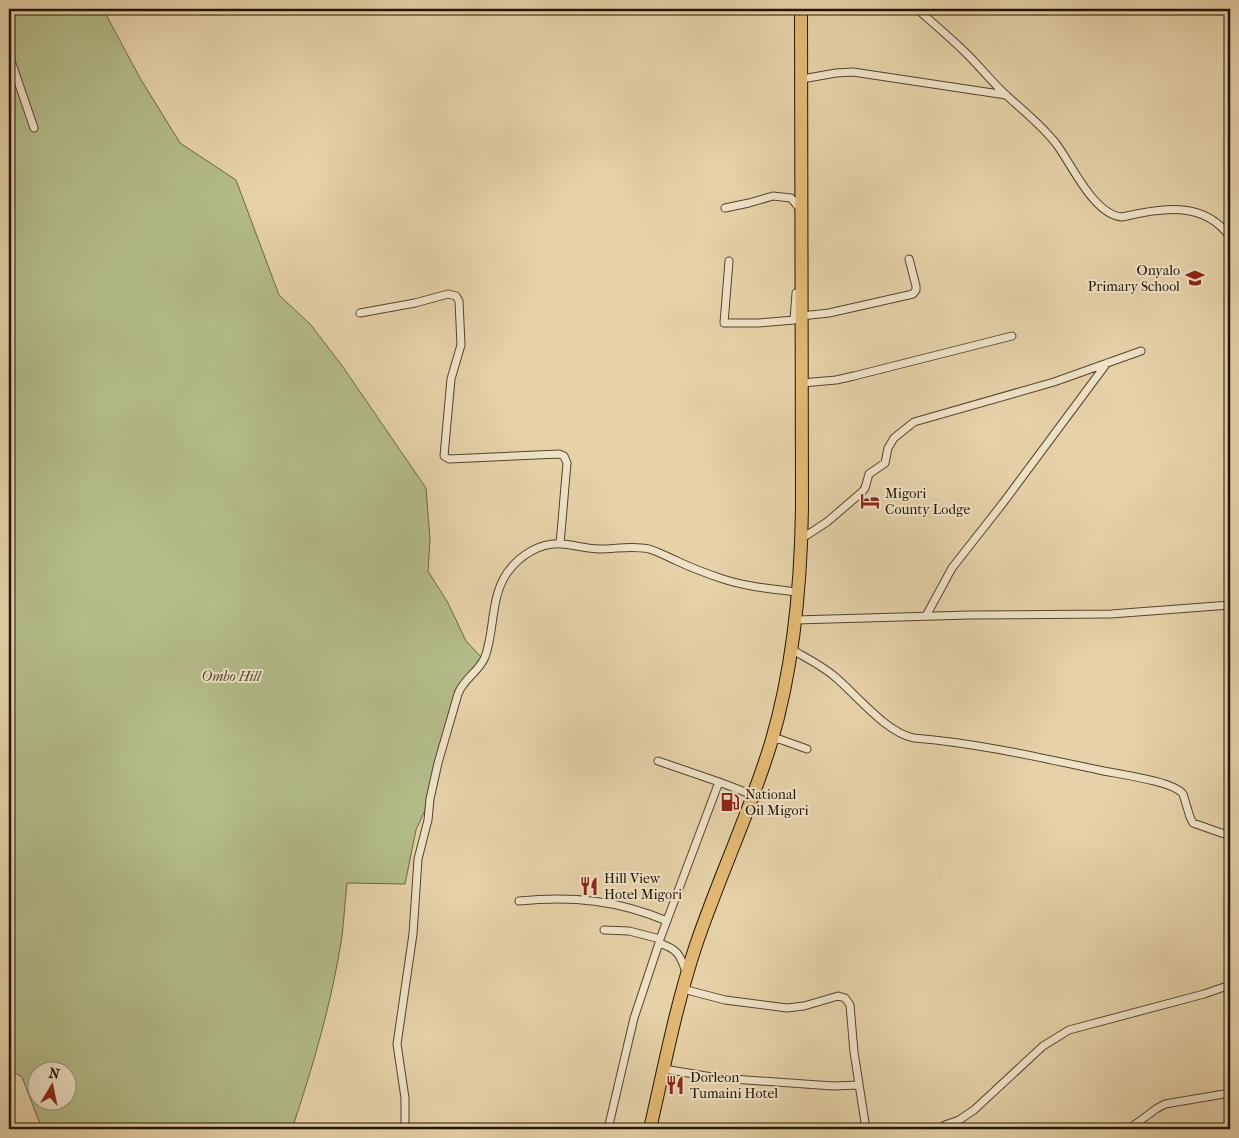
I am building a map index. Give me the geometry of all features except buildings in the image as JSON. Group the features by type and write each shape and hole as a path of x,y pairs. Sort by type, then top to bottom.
{"highway":[{"path":"650,1129 687,974 718,883 753,796 771,741 796,620 801,539 801,9"}],"street":[{"path":"917,9 1050,135 1086,189 1106,212 1116,217 1164,210 1198,213 1213,218 1230,237"},
{"path":"9,55 34,128"},
{"path":"802,79 853,72 1006,95"},
{"path":"725,208 773,196 791,198 802,211 794,320 760,324 724,323 729,261"},
{"path":"800,316 830,313 913,294 916,286 909,259"},
{"path":"360,313 415,303 448,294 454,295 457,298 460,309 461,345 451,379 444,456 448,459 559,454 564,456 567,463 560,544"},
{"path":"802,383 836,380 854,376 1012,336"},
{"path":"801,539 827,522 864,490 869,474 885,463 888,448 894,438 914,422 1050,384 1141,351"},
{"path":"926,616 952,568 1108,363"},
{"path":"406,1129 405,1098 397,1044 414,928 418,859 428,820 430,798 438,762 460,689 481,665 487,651 497,593 514,565 523,556 543,546 560,544 595,549 647,549 724,580 760,588 798,592"},
{"path":"796,620 857,620 926,616 1111,614 1230,605"},
{"path":"791,649 823,668 889,726 902,735 1012,752 1169,785 1183,794 1190,817 1194,823 1230,836"},
{"path":"771,741 779,739 807,749"},
{"path":"658,761 753,796"},
{"path":"608,1129 634,1018 659,941 719,782"},
{"path":"519,901 564,898 598,901 633,908 667,920"},
{"path":"604,930 629,931 659,941 678,953 687,974"},
{"path":"942,1129 945,1125 959,1120 974,1110 1043,1046 1069,1030 1204,994 1230,985"},
{"path":"683,989 725,1000 787,1008 804,1006 838,996 848,1000 866,1129"},
{"path":"664,1069 718,1078 833,1086 859,1085"},
{"path":"1129,1129 1165,1104 1230,1093"}],"green space":[{"name":"Ombo Hill","path":"9,9 103,9 140,78 180,143 236,180 279,295 311,325 343,367 426,488 430,539 428,571 448,603 466,641 484,660 466,681 446,737 430,799 416,830 405,884 347,883 342,936 333,985 314,1058 292,1129 42,1129 35,1110 78,1110 78,1060 28,1060 28,1093 22,1077 9,1069"}],"place":[{"name":"Onyalo Primary School","path":"1195,278"},
{"name":"Migori County Lodge","path":"870,501"},
{"name":"National Oil Migori","path":"730,802"},
{"name":"Hill View Hotel Migori","path":"589,886"},
{"name":"Dorleon Tumaini Hotel","path":"675,1085"}]}
